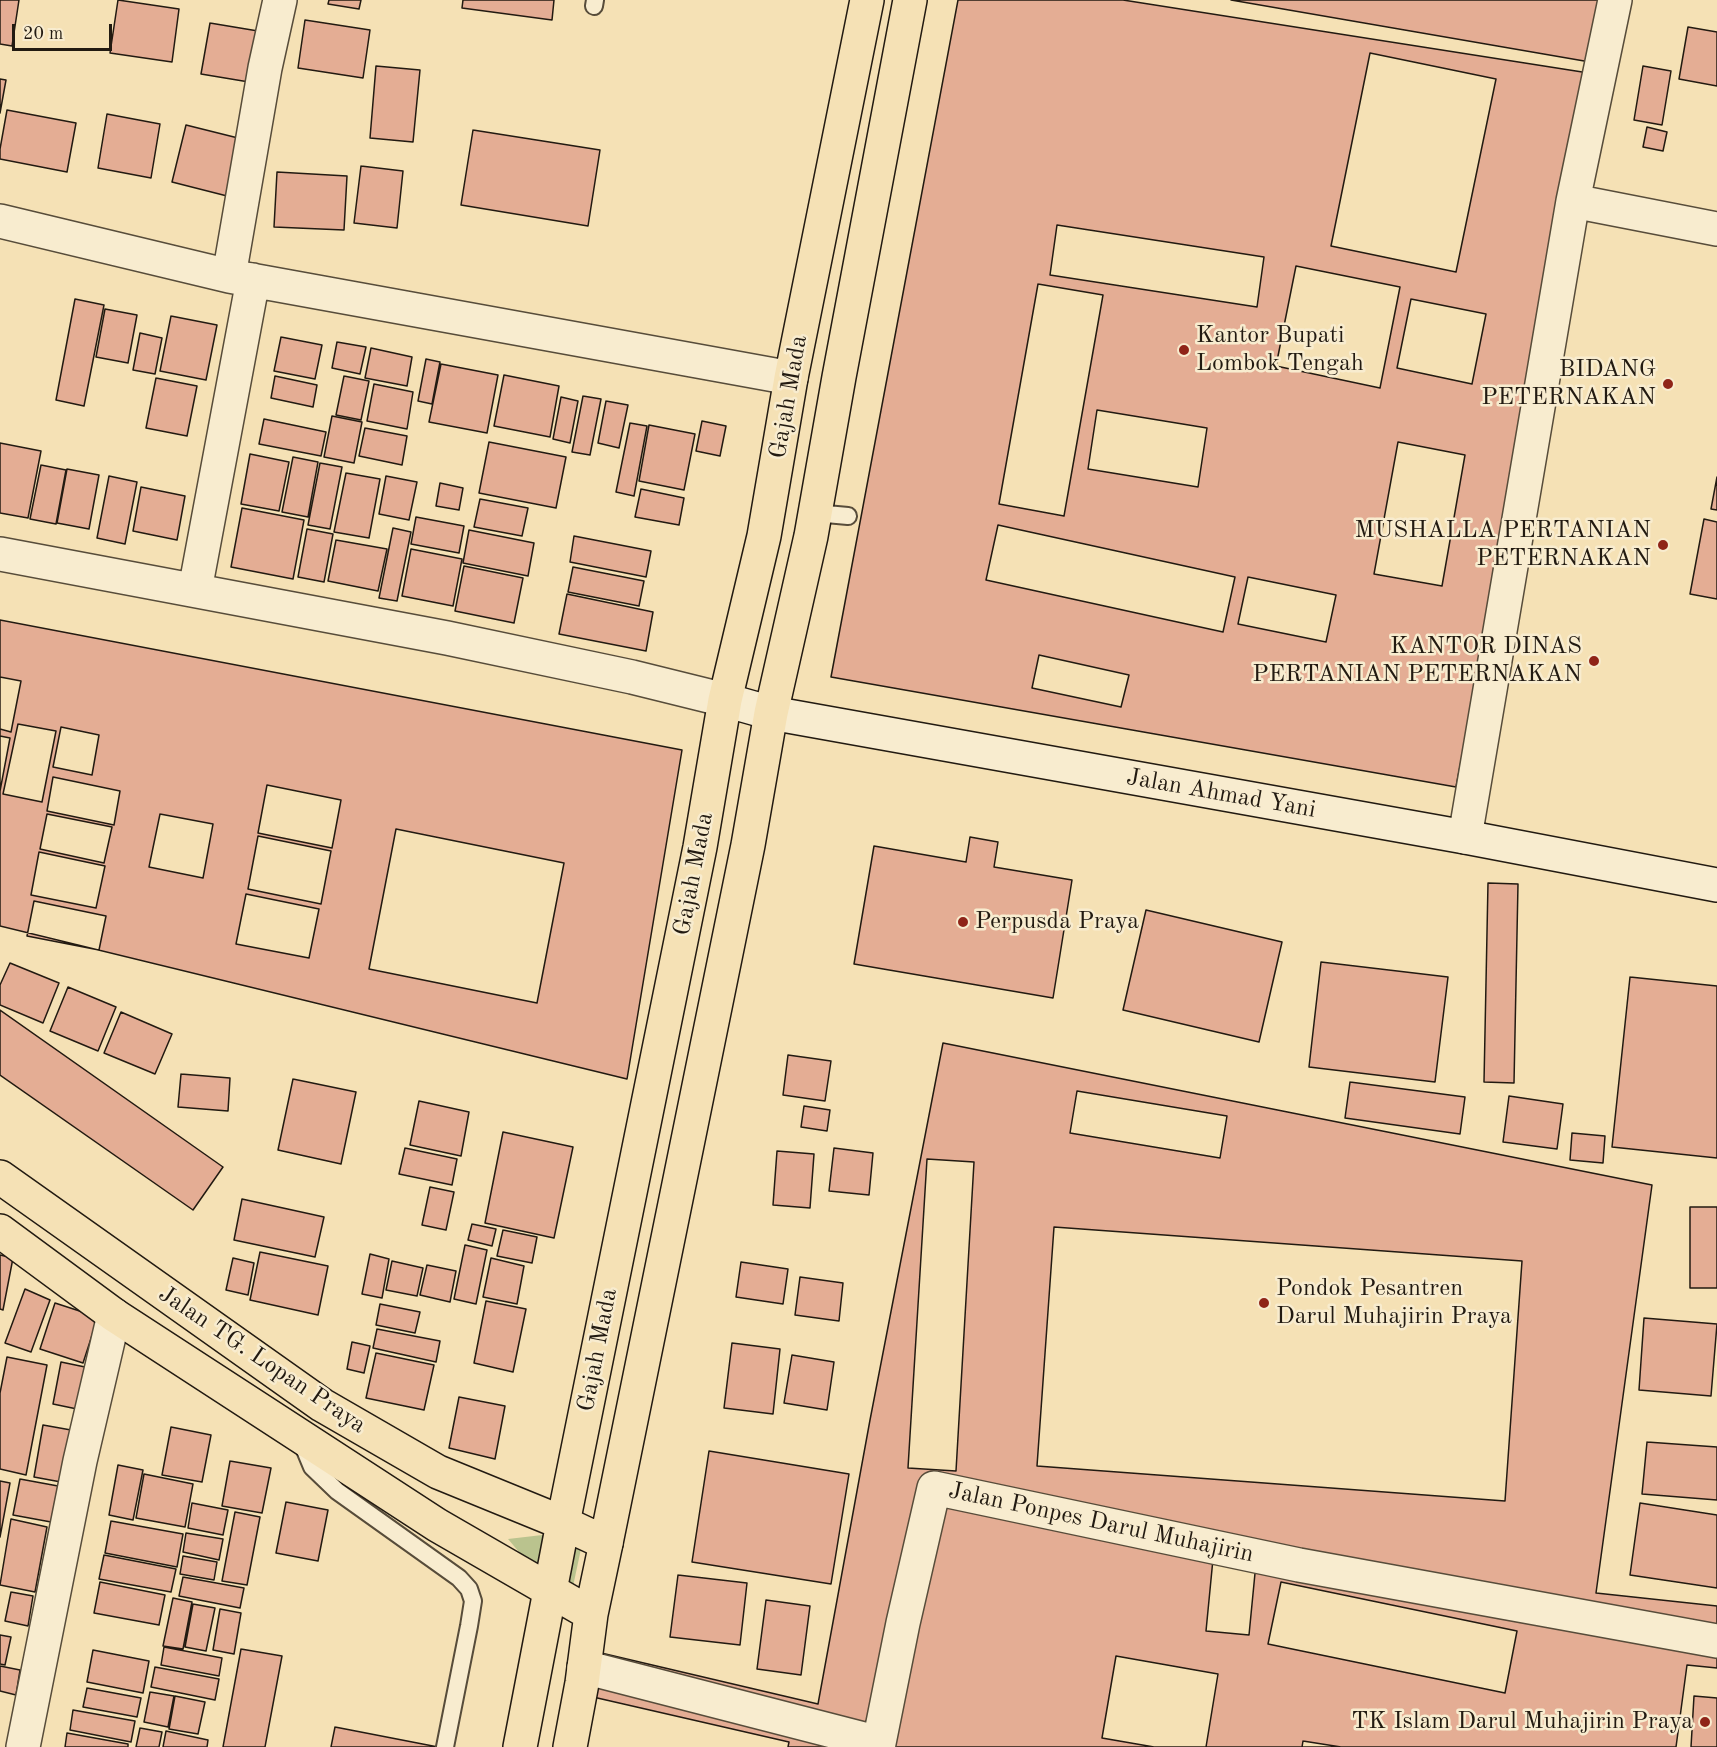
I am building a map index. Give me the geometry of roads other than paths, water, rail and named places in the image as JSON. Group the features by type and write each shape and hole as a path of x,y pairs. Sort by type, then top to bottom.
{"main road":[{"name":"Gajah Mada","path":"520,1747 660,1001 700,846 725,700 764,536 791,378 867,0"},
{"name":"Gajah Mada","path":"570,1747 591,1614 748,845 771,713 815,513 910,0"},
{"path":"858,47 898,61"},
{"name":"Jalan TG. Lopan Praya","path":"0,1178 322,1405 438,1472 606,1543"},
{"name":"Jalan TG. Lopan Praya","path":"0,1232 114,1315 437,1525 591,1614"}],"street":[{"path":"195,590 241,278 266,68 280,0"},
{"path":"1465,837 1573,201 1615,0"},
{"path":"1573,201 1717,229"},
{"path":"0,221 241,278 791,378"},
{"name":"Jalan Ahmad Yani","path":"0,554 447,638 632,677 771,713 1465,837 1717,885"},
{"path":"22,1747 80,1461 114,1315"},
{"name":"Jalan Ponpes Darul Muhajirin","path":"584,1667 879,1743 903,1623 934,1488 1299,1564 1717,1641"}],"lane":[{"path":"815,513 848,516"},
{"path":"300,1436 312,1467 337,1491 459,1578 469,1588 473,1601 445,1747"}],"place":[{"name":"Kantor Bupati Lombok Tengah","path":"1184,350"},
{"name":"BIDANG PETERNAKAN","path":"1668,384"},
{"name":"MUSHALLA PERTANIAN PETERNAKAN","path":"1663,545"},
{"name":"KANTOR DINAS PERTANIAN PETERNAKAN","path":"1594,661"},
{"name":"Perpusda Praya","path":"963,922"},
{"name":"Pondok Pesantren Darul Muhajirin Praya","path":"1264,1303"},
{"name":"TK Islam Darul Muhajirin Praya","path":"1705,1722"}]}
